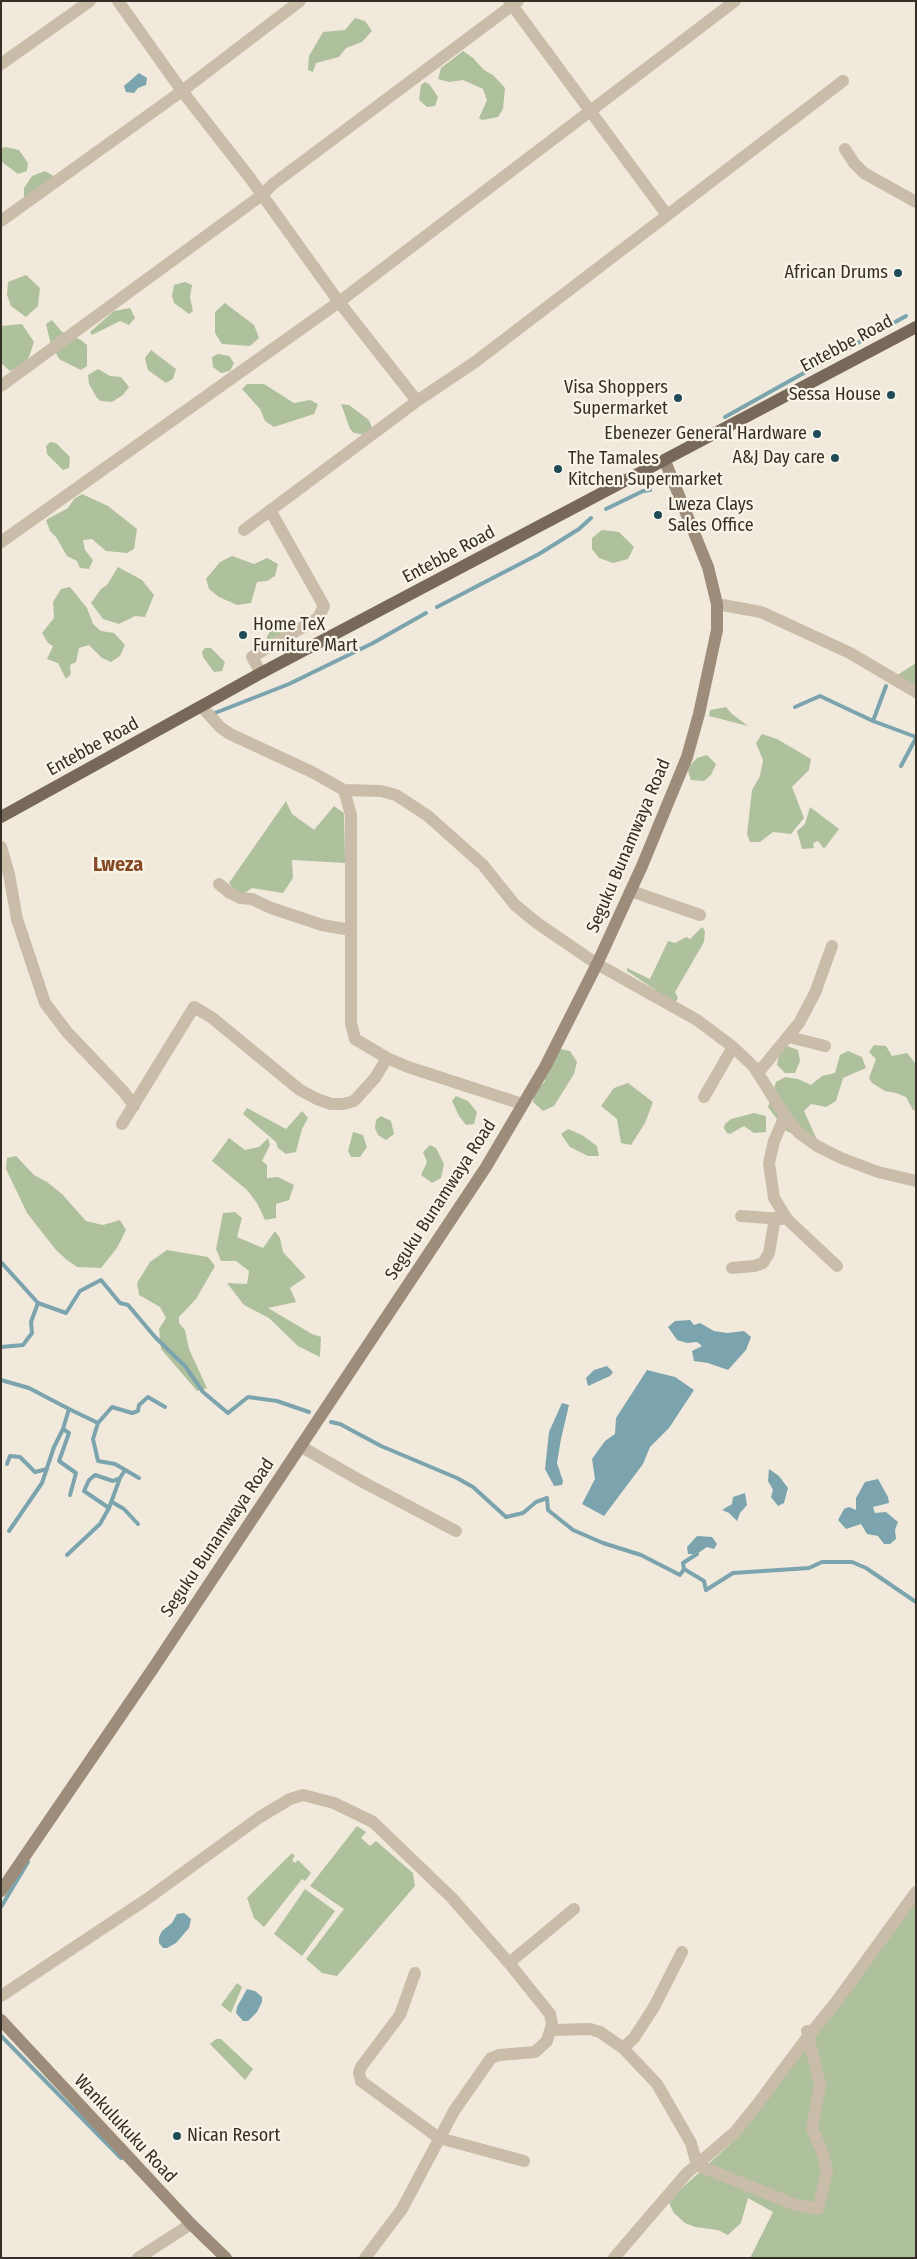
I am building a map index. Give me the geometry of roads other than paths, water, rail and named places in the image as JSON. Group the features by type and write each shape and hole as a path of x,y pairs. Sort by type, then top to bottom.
{"main road":[{"name":"Entebbe Road","path":"1,817 261,673 916,328"},
{"name":"Seguku Bunamwaya Road","path":"1,1891 143,1683 486,1167 545,1067 597,964 631,891 689,748 711,663 717,630 718,604 708,567 665,461"},
{"name":"Wankulukuku Road","path":"1,2020 191,2224 226,2258"}],"street":[{"path":"1,64 90,1"},
{"path":"118,1 182,91 262,195 339,302 417,401"},
{"path":"1,221 182,91 300,1"},
{"path":"1,542 339,302 735,1"},
{"path":"1,386 262,195 273,184 513,3 589,111 667,215"},
{"path":"244,530 417,401 475,362 842,81"},
{"path":"845,149 854,163 864,173 916,202"},
{"path":"261,673 252,657 318,618 324,606 270,510"},
{"path":"718,604 761,612 778,619 850,653 916,692"},
{"path":"202,707 220,727 230,734 312,772 344,790 380,791 396,796 428,816 483,865 519,908 597,964 697,1020 733,1047 758,1073 785,1116 799,1132 817,1146 841,1158 878,1172 916,1181"},
{"path":"344,790 351,815 352,1034 363,1046 387,1058 522,1104"},
{"path":"1,847 9,874 17,919 45,1002 67,1032 124,1092 134,1106"},
{"path":"219,884 240,898 252,899 271,908 322,925 351,930"},
{"path":"631,891 700,914"},
{"path":"758,1073 799,1023 815,993 832,946"},
{"path":"122,1124 194,1006 211,1017 300,1090 317,1100 331,1104 343,1104 354,1101 375,1078 387,1058"},
{"path":"789,1037 825,1046"},
{"path":"704,1097 733,1047"},
{"path":"785,1116 774,1141 769,1163 774,1198 781,1219 837,1266"},
{"path":"741,1216 781,1219"},
{"path":"732,1268 754,1266 763,1263 769,1253 781,1219"},
{"path":"300,1446 361,1481 456,1531"},
{"path":"1,1996 147,1899 260,1817 290,1799 303,1795 334,1803 373,1822 452,1898 509,1963 550,2014 552,2030 547,2041 535,2052 498,2055 491,2058 454,2111 402,2209 365,2258"},
{"path":"614,2258 688,2173 735,2132 807,2031 836,2002 916,1892"},
{"path":"509,1963 574,1909"},
{"path":"623,2048 634,2038 654,2007 682,1952"},
{"path":"415,1973 400,2015 359,2073 363,2083 439,2138 524,2161"},
{"path":"552,2030 590,2029 600,2032 623,2048 657,2084 691,2143 697,2165"},
{"path":"697,2165 796,2205 818,2209 827,2171 823,2154 812,2128 820,2085 807,2031"},
{"path":"138,2258 191,2224"}],"water":[{"path":"139,73 147,78 146,85 138,88 134,93 126,92 124,86"},
{"path":"690,1320 694,1325 700,1323 714,1331 727,1333 744,1331 751,1337 746,1350 728,1370 708,1363 694,1361 692,1351 702,1346 697,1342 687,1343 677,1340 668,1327 675,1321"},
{"path":"607,1366 613,1372 610,1376 588,1386 586,1378 594,1370"},
{"path":"647,1370 675,1377 694,1390 669,1428 650,1447 643,1464 604,1516 582,1504 595,1479 592,1459 605,1441 615,1434 616,1418"},
{"path":"562,1403 569,1405 557,1463 563,1481 562,1485 554,1486 545,1469 549,1432"},
{"path":"769,1469 779,1476 788,1488 784,1503 778,1506 771,1497 773,1490 768,1481"},
{"path":"878,1479 888,1497 889,1503 873,1507 875,1513 886,1512 898,1522 895,1530 896,1539 890,1544 884,1544 878,1536 867,1534 861,1524 846,1529 838,1520 844,1509 849,1507 856,1510 856,1498 865,1482"},
{"path":"745,1493 747,1505 740,1513 737,1521 729,1513 722,1510 732,1504 733,1497"},
{"path":"697,1536 712,1537 717,1544 714,1549 707,1547 697,1554 688,1554 687,1547"},
{"path":"184,1913 191,1919 189,1928 176,1943 163,1948 159,1943 162,1931 172,1923 177,1914"},
{"path":"247,1989 255,1991 262,1997 262,2002 257,2012 248,2021 243,2021 236,2013 237,2007"}],"waterway":[{"path":"725,417 906,316"},
{"path":"606,509 643,491 650,490"},
{"path":"437,607 539,554 579,529 591,518"},
{"path":"215,713 289,684 373,643 426,613"},
{"path":"873,721 886,686"},
{"path":"795,707 820,696 873,721 916,737"},
{"path":"901,766 916,738"},
{"path":"1,1262 38,1303"},
{"path":"1,1347 23,1345 32,1333 31,1322 38,1303 66,1313 80,1291 101,1280 120,1303 128,1305 155,1337 185,1366 203,1392 228,1413 248,1397 277,1401 309,1412"},
{"path":"1,1380 29,1388 69,1409 42,1483 9,1531"},
{"path":"98,1423 112,1407 132,1413 138,1411 139,1405 148,1397 165,1407"},
{"path":"69,1409 98,1423 93,1439 98,1461 115,1464 139,1478"},
{"path":"331,1422 340,1424 381,1446 457,1478 473,1487 506,1517 523,1513 536,1502 547,1498 548,1510 573,1530 603,1543 641,1555 680,1575 684,1569"},
{"path":"63,1429 69,1433 59,1461 76,1473 70,1495"},
{"path":"7,1464 10,1456 20,1457 35,1472 47,1469"},
{"path":"109,1508 84,1491 89,1480 95,1475 113,1481 120,1478 125,1470"},
{"path":"67,1555 100,1524 109,1508 120,1478"},
{"path":"112,1502 124,1509 138,1524"},
{"path":"697,1554 683,1563 684,1569 704,1581 706,1590 733,1573 809,1568 822,1562 852,1562 866,1568 916,1602"},
{"path":"1,1907 28,1862"},
{"path":"1,2036 121,2158"}],"place":[{"name":"African Drums","path":"898,273"},
{"name":"Sessa House","path":"891,395"},
{"name":"Visa Shoppers Supermarket","path":"678,398"},
{"name":"Ebenezer General Hardware","path":"817,434"},
{"name":"A&J Day care","path":"835,458"},
{"name":"The Tamales Kitchen Supermarket","path":"558,469"},
{"name":"Lweza Clays Sales Office","path":"658,515"},
{"name":"Home TeX Furniture Mart","path":"243,635"},
{"name":"Nican Resort","path":"177,2136"}],"district":[{"name":"Lweza","path":"118,865"}]}
